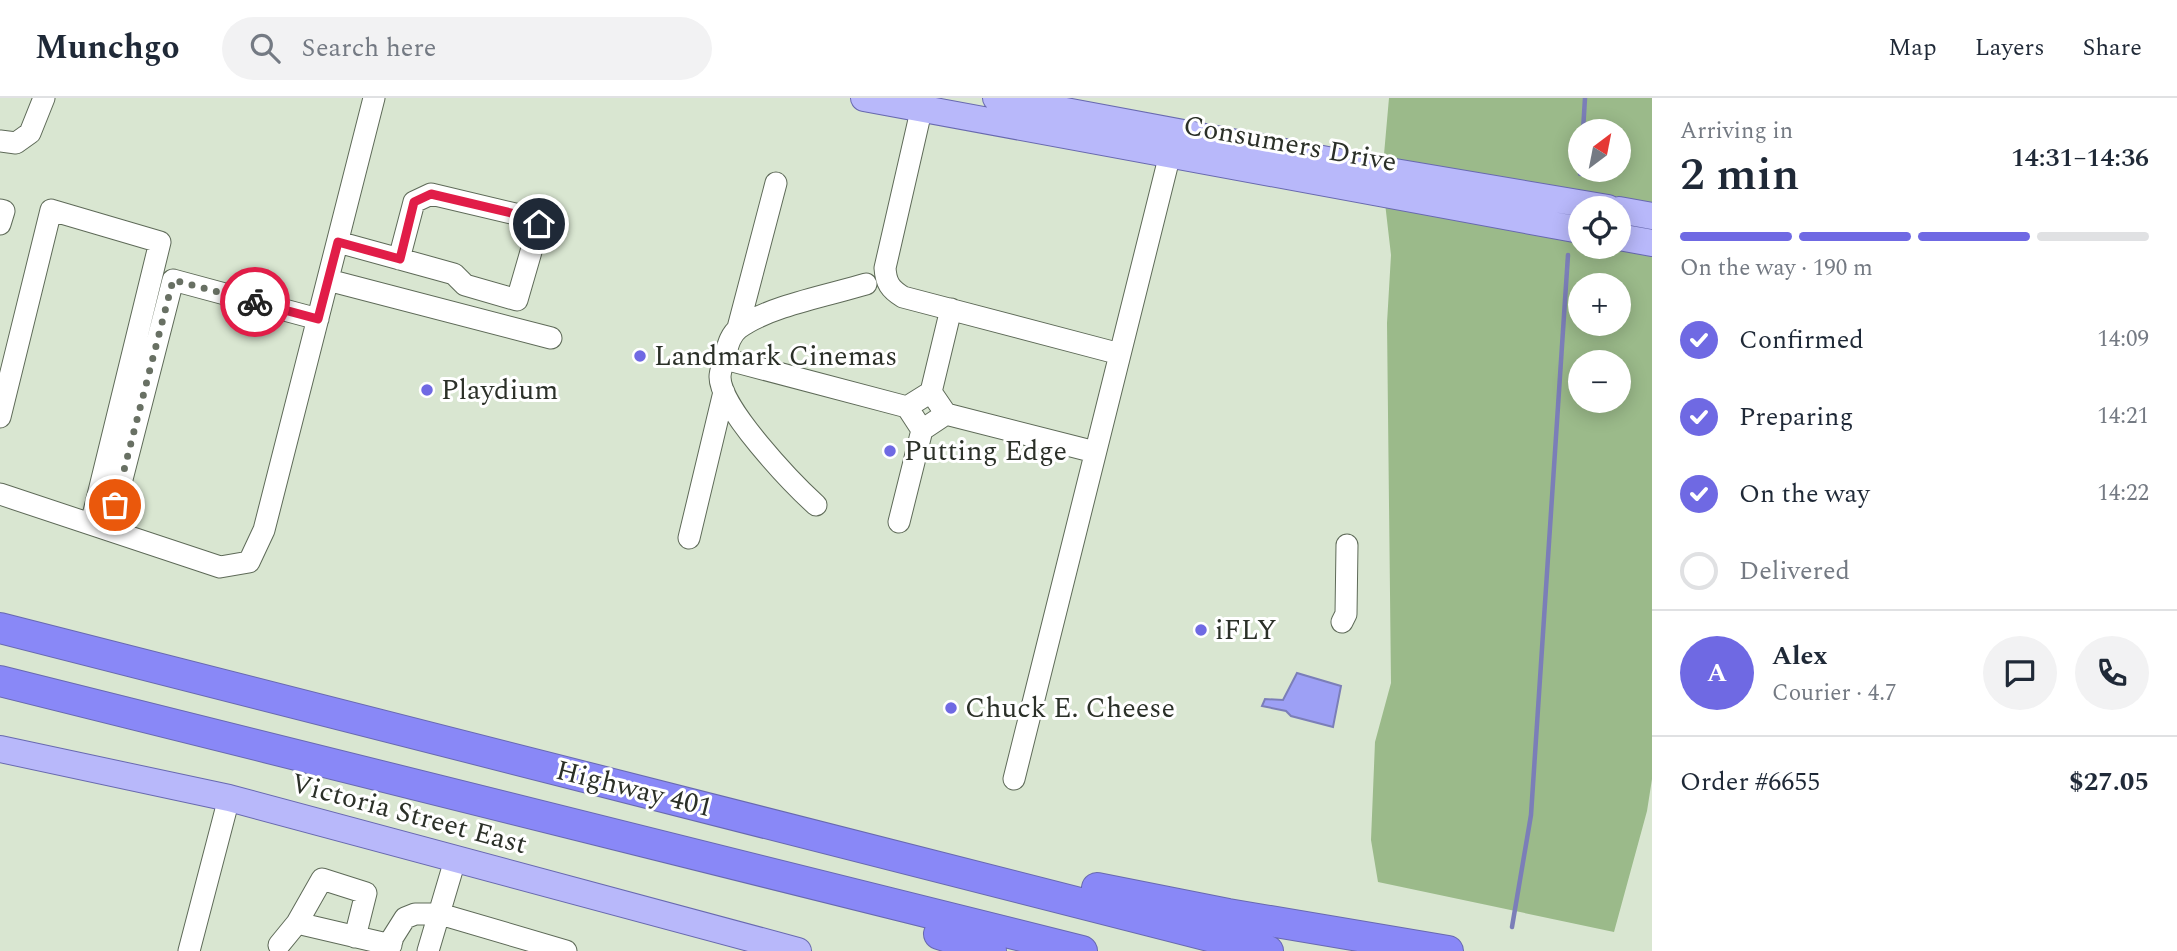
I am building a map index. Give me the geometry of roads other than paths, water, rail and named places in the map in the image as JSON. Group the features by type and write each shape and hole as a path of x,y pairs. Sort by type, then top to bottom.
{"highway":[{"name":"Highway 401","path":"0,628 1268,951"},
{"name":"Highway 401","path":"0,681 1082,951"},
{"path":"822,837 1228,914 1448,951"},
{"path":"726,864 991,951"}],"main road":[{"name":"Consumers Drive","path":"864,98 923,103 1173,144 1568,202"},
{"name":"Consumers Drive","path":"996,98 1068,105 1173,144 1568,227"},
{"path":"1631,212 1652,216"},
{"path":"1631,239 1652,243"},
{"name":"Victoria Street East","path":"0,749 229,799 798,951"}],"street":[{"path":"0,141 16,143 30,133 44,98"},
{"path":"0,494 220,567 249,562 264,530 374,98"},
{"path":"923,103 885,268 886,280 892,290 903,297 1120,354"},
{"path":"1014,779 1173,144"},
{"path":"775,183 738,328 729,340 720,377 724,392 742,422 790,480 816,505"},
{"path":"338,242 454,274 465,285 517,300 539,224 528,217 431,194 414,202 400,259"},
{"path":"0,210 4,211 0,224"},
{"path":"0,417 51,210 160,242 100,527"},
{"path":"100,527 173,280 318,319"},
{"path":"328,280 551,338"},
{"path":"738,328 775,310 866,284"},
{"path":"907,407 931,392 951,309"},
{"path":"724,359 907,407 922,430"},
{"path":"689,538 724,392"},
{"path":"931,392 946,414 1096,453"},
{"path":"899,522 922,430 946,414"},
{"path":"1342,622 1346,614 1347,545"},
{"path":"189,951 229,799"},
{"path":"428,951 455,860"},
{"path":"279,944 296,923 322,878 366,893 355,937"},
{"path":"296,923 390,948 393,937 405,918 440,914 566,951"}],"water":[{"path":"1297,673 1341,686 1333,727 1262,706 1265,699 1283,700"}],"waterway":[{"path":"1584,119 1585,98"},
{"path":"1512,927 1531,815 1568,255"}],"place":[{"name":"Landmark Cinemas","path":"640,356"},
{"name":"Playdium","path":"427,390"},
{"name":"Putting Edge","path":"890,451"},
{"name":"iFLY","path":"1201,630"},
{"name":"Chuck E. Cheese","path":"951,708"}]}
